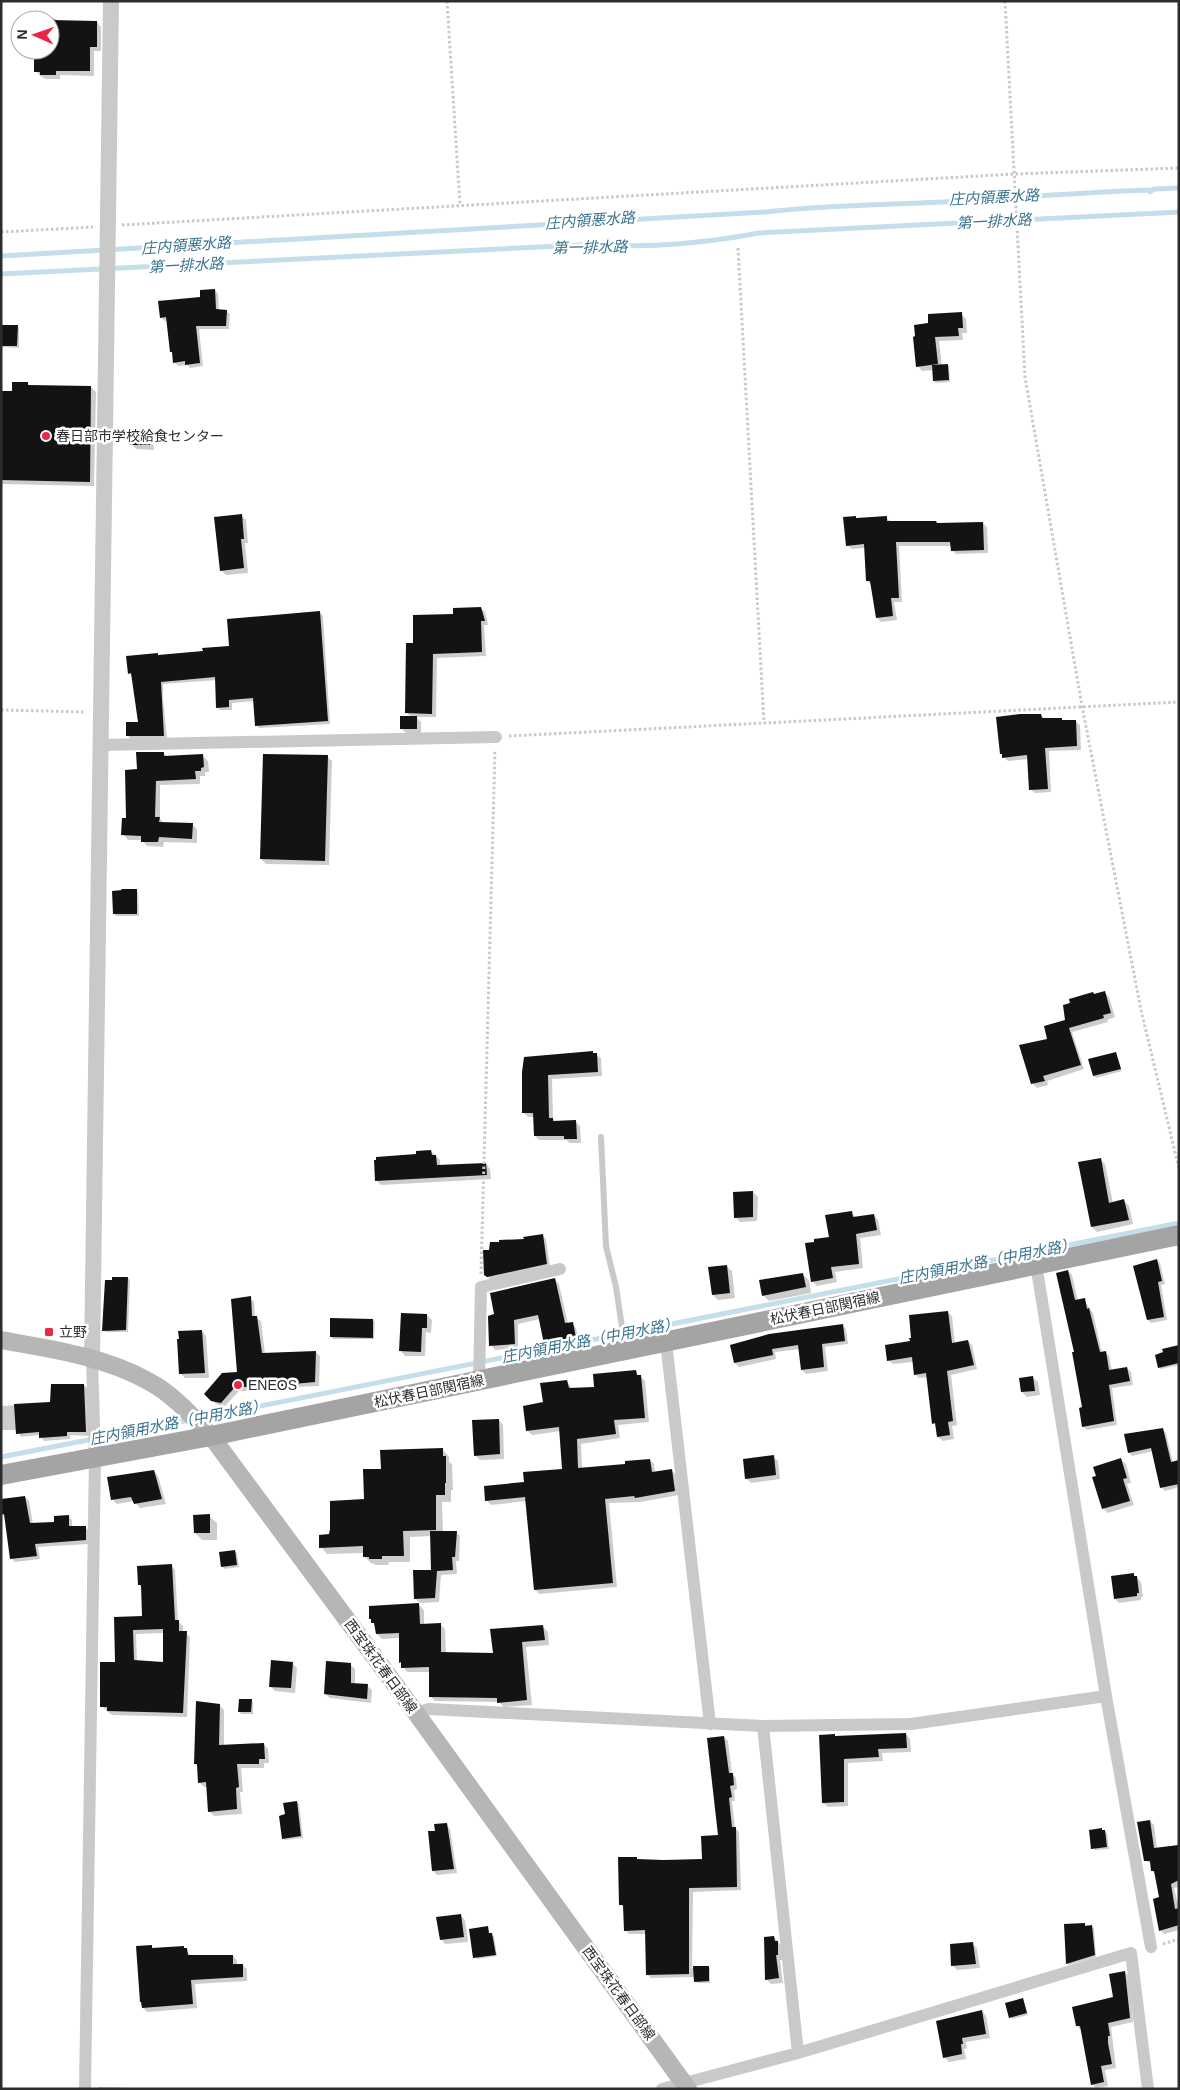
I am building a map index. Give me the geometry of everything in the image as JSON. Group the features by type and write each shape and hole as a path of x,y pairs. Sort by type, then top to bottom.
{"main road":[{"name":"松伏春日部関宿線","path":"1,1475 96,1459 211,1436 1179,1235"},
{"name":"西宝珠花春日部線","path":"1,1340 92,1358 148,1381 184,1407 211,1436 416,1713 685,2086"}],"street":[{"path":"85,2089 96,1459 92,1358 111,1"},
{"path":"101,745 496,737"},
{"path":"1036,1264 1106,1696 1151,1947"},
{"path":"479,1380 481,1287 560,1268"},
{"path":"666,1342 710,1724"},
{"path":"416,1713 429,1709 763,1726 912,1724 1106,1696"},
{"path":"763,1726 798,2052"},
{"path":"662,2089 685,2086 1131,1953 1148,2089"}],"lane":[{"path":"601,1137 606,1246 616,1287 625,1350"}],"path":[{"path":"447,1 460,205"},
{"path":"1005,1 1025,377 1082,706 1141,1010 1179,1169"},
{"path":"1,232 1014,174 1179,168"},
{"path":"738,248 764,723"},
{"path":"481,1287 496,737 1179,702"},
{"path":"1,710 101,712"}],"building":[{"path":"60,20 97,21 97,47 90,47 90,71 56,71 56,75 40,75 40,72 34,72 34,60 60,60"},
{"path":"215,289 216,309 227,310 226,326 196,326 200,363 185,365 185,361 173,363 166,317 160,318 158,301 200,297 200,290"},
{"path":"962,312 963,328 958,328 959,336 935,337 938,364 916,367 913,337 915,336 914,325 928,323 928,314"},
{"path":"1,325 18,325 17,346 1,346"},
{"path":"948,364 949,380 933,381 932,365"},
{"name":"春日部市学校給食センター","path":"12,382 28,382 28,385 91,386 90,482 1,480 1,391 12,391"},
{"path":"131,430 149,430 150,445 130,445"},
{"path":"242,514 244,539 241,539 244,568 220,571 214,517"},
{"path":"856,516 856,518 887,516 887,521 983,522 984,550 951,551 950,542 896,542 899,598 891,598 893,616 876,618 870,581 866,581 864,544 846,546 843,517"},
{"path":"481,607 485,621 481,621 482,652 433,654 432,714 405,713 406,643 413,643 413,615 453,614 453,608"},
{"path":"320,611 328,721 255,726 253,698 229,700 229,707 216,708 215,677 161,682 164,736 126,736 126,722 138,722 131,673 128,674 126,656 203,651 202,648 229,646 227,619"},
{"path":"1041,714 1042,718 1076,720 1077,746 1045,748 1048,789 1029,790 1027,755 1002,758 1002,754 1000,754 996,717"},
{"path":"400,716 417,716 417,729 400,729"},
{"path":"136,752 164,752 164,756 203,754 204,767 201,768 201,771 195,771 196,779 156,781 155,817 160,817 159,822 193,823 192,839 159,837 158,842 141,842 141,836 121,835 122,818 126,818 125,770 137,769"},
{"path":"263,754 328,755 325,861 260,859"},
{"path":"137,889 137,914 113,914 112,891"},
{"path":"1105,991 1111,1013 1103,1015 1104,1018 1069,1028 1081,1065 1043,1076 1045,1081 1031,1084 1019,1045 1047,1039 1044,1026 1065,1020 1063,1005 1070,1003 1069,999 1093,992 1094,994"},
{"path":"593,1051 593,1053 597,1053 598,1072 548,1075 549,1118 553,1118 553,1121 576,1120 577,1139 564,1139 564,1136 534,1136 533,1113 522,1113 524,1057"},
{"path":"1116,1052 1121,1069 1093,1076 1088,1059"},
{"path":"431,1150 432,1155 436,1155 437,1165 486,1163 487,1175 375,1181 374,1160 376,1160 376,1157 416,1154 416,1151"},
{"path":"1101,1158 1109,1203 1124,1199 1129,1220 1091,1227 1078,1162"},
{"path":"753,1191 753,1217 734,1218 733,1192"},
{"path":"852,1211 853,1217 874,1214 877,1230 856,1234 859,1264 831,1267 833,1278 811,1282 805,1243 814,1242 814,1239 829,1237 825,1215"},
{"path":"543,1234 547,1264 487,1277 484,1275 483,1250 489,1250 490,1242 524,1239 523,1237"},
{"path":"1157,1259 1162,1281 1158,1282 1164,1317 1147,1320 1133,1266"},
{"path":"727,1265 730,1293 712,1295 708,1267"},
{"path":"1068,1270 1075,1300 1085,1298 1100,1352 1106,1351 1109,1370 1127,1367 1130,1381 1109,1385 1114,1421 1082,1427 1079,1408 1082,1407 1072,1352 1074,1352 1056,1273"},
{"path":"803,1273 806,1287 762,1296 759,1280"},
{"path":"112,1277 128,1277 126,1330 102,1331 105,1280 112,1280"},
{"path":"555,1278 565,1323 573,1322 576,1338 544,1344 538,1315 514,1320 515,1344 489,1346 488,1316 494,1314 490,1293"},
{"path":"251,1296 252,1316 257,1316 262,1353 316,1351 315,1382 294,1384 294,1386 235,1387 221,1403 211,1401 204,1394 222,1373 237,1372 231,1299"},
{"path":"948,1311 952,1343 968,1340 974,1365 947,1371 953,1421 948,1422 950,1435 937,1437 935,1423 932,1424 926,1373 914,1375 912,1357 887,1361 885,1345 910,1341 909,1315"},
{"path":"401,1313 427,1314 427,1328 422,1328 421,1352 399,1351"},
{"path":"330,1318 373,1319 373,1338 330,1337"},
{"path":"843,1324 845,1341 822,1344 824,1367 801,1370 798,1345 772,1349 773,1355 734,1363 730,1345 769,1334"},
{"path":"202,1330 205,1373 179,1374 178,1331"},
{"path":"1179,1345 1179,1363 1158,1368 1155,1355 1163,1352 1162,1349"},
{"path":"636,1370 637,1375 641,1375 645,1418 614,1420 616,1434 577,1439 578,1468 625,1464 625,1461 650,1459 652,1472 672,1469 675,1491 635,1498 634,1496 605,1499 613,1583 534,1590 525,1497 485,1501 484,1486 524,1482 523,1472 562,1469 559,1427 526,1431 523,1406 543,1402 540,1383 567,1380 569,1388 594,1387 593,1374"},
{"path":"1033,1376 1035,1391 1021,1392 1019,1378"},
{"path":"51,1384 84,1384 86,1432 67,1432 67,1436 39,1438 39,1432 16,1434 14,1404 50,1402"},
{"path":"499,1419 500,1454 474,1456 472,1420"},
{"path":"1163,1428 1171,1462 1179,1460 1179,1484 1160,1488 1151,1448 1128,1453 1124,1434"},
{"path":"443,1448 443,1456 446,1456 445,1495 436,1495 436,1530 403,1531 404,1556 382,1556 382,1559 369,1559 369,1557 363,1557 363,1546 319,1548 319,1535 329,1534 330,1501 364,1499 363,1469 381,1469 380,1450"},
{"path":"774,1455 776,1475 745,1479 743,1459"},
{"path":"1121,1458 1127,1478 1123,1479 1130,1501 1102,1509 1092,1477 1096,1476 1093,1467"},
{"path":"154,1470 162,1499 134,1504 131,1497 111,1500 107,1477"},
{"path":"25,1496 30,1523 54,1522 54,1516 69,1515 69,1526 86,1526 86,1540 35,1544 37,1556 10,1559 4,1514 1,1515 1,1499"},
{"path":"210,1514 210,1533 194,1533 193,1515"},
{"path":"430,1531 457,1531 455,1557 452,1557 453,1570 437,1571 435,1598 414,1599 413,1570 431,1570"},
{"path":"235,1550 237,1565 221,1567 219,1552"},
{"path":"172,1564 175,1620 179,1620 179,1631 187,1631 183,1713 107,1711 107,1707 100,1707 100,1662 115,1662 114,1617 142,1616 141,1585 138,1585 137,1566","holes":["163,1629 163,1662 134,1660 133,1630"]},
{"path":"1134,1573 1134,1576 1137,1576 1139,1593 1137,1593 1137,1596 1114,1599 1111,1576"},
{"path":"419,1603 420,1624 441,1623 441,1652 493,1653 490,1629 543,1625 545,1640 522,1642 527,1700 497,1703 497,1698 429,1697 429,1667 401,1668 401,1662 399,1663 399,1633 376,1634 374,1623 371,1623 371,1619 369,1619 369,1606"},
{"path":"271,1660 293,1662 291,1688 269,1687"},
{"path":"326,1661 351,1663 351,1683 368,1684 367,1699 324,1694"},
{"path":"239,1699 252,1699 251,1712 238,1712"},
{"path":"196,1701 220,1704 219,1745 264,1743 265,1759 259,1759 259,1764 237,1764 239,1787 236,1788 237,1809 208,1812 206,1782 198,1783 197,1764 194,1764"},
{"path":"906,1733 907,1748 878,1749 879,1757 844,1759 844,1802 822,1803 819,1735"},
{"path":"724,1736 729,1773 733,1773 734,1785 730,1786 732,1797 729,1798 732,1827 736,1827 737,1887 689,1888 689,1974 646,1975 645,1930 624,1931 623,1905 619,1905 618,1857 663,1860 702,1859 701,1836 718,1835 707,1738"},
{"path":"297,1801 301,1836 282,1839 279,1816 285,1814 283,1803"},
{"path":"1150,1820 1154,1848 1179,1845 1179,1880 1171,1884 1175,1909 1179,1908 1179,1925 1159,1931 1153,1899 1159,1897 1154,1871 1151,1871 1150,1861 1144,1861 1137,1822"},
{"path":"447,1823 454,1869 432,1871 428,1831 435,1831 434,1824"},
{"path":"1102,1828 1102,1830 1105,1830 1107,1847 1091,1849 1089,1830"},
{"path":"461,1914 464,1937 440,1940 436,1917"},
{"path":"1085,1923 1085,1926 1092,1925 1095,1955 1066,1964 1064,1924"},
{"path":"488,1926 489,1933 492,1933 496,1955 473,1958 469,1929"},
{"path":"774,1936 775,1941 778,1941 778,1955 776,1955 779,1978 765,1980 764,1937"},
{"path":"973,1942 976,1964 951,1966 950,1944"},
{"path":"152,1945 152,1948 184,1946 184,1948 187,1948 188,1955 233,1955 233,1964 243,1964 243,1977 191,1980 193,2004 142,2008 136,1946"},
{"path":"693,1966 709,1966 709,1981 694,1982"},
{"path":"1125,1971 1130,2018 1108,2023 1110,2036 1108,2036 1108,2043 1112,2064 1101,2066 1104,2082 1091,2085 1080,2026 1076,2026 1072,2007 1113,1997 1109,1974"},
{"path":"1023,1998 1027,2013 1009,2018 1005,2003"},
{"path":"982,2010 986,2034 962,2038 962,2054 943,2058 936,2021"}],"waterway":[{"name":"庄内領悪水路","path":"1,256 766,212 819,207 951,202 1149,190 1150,192 1154,189 1179,188"},
{"name":"第一排水路","path":"1,274 600,244 659,245 700,242 759,233 1179,212"},
{"name":"庄内領用水路（中用水路）","path":"200,1418 1179,1223"},
{"name":"庄内領用水路（中用水路）","path":"1,1457 190,1420"}],"place":[{"name":"春日部市学校給食センター","path":"46,436"},
{"name":"立野","path":"49,1332"},
{"name":"ENEOS","path":"238,1385"}]}
